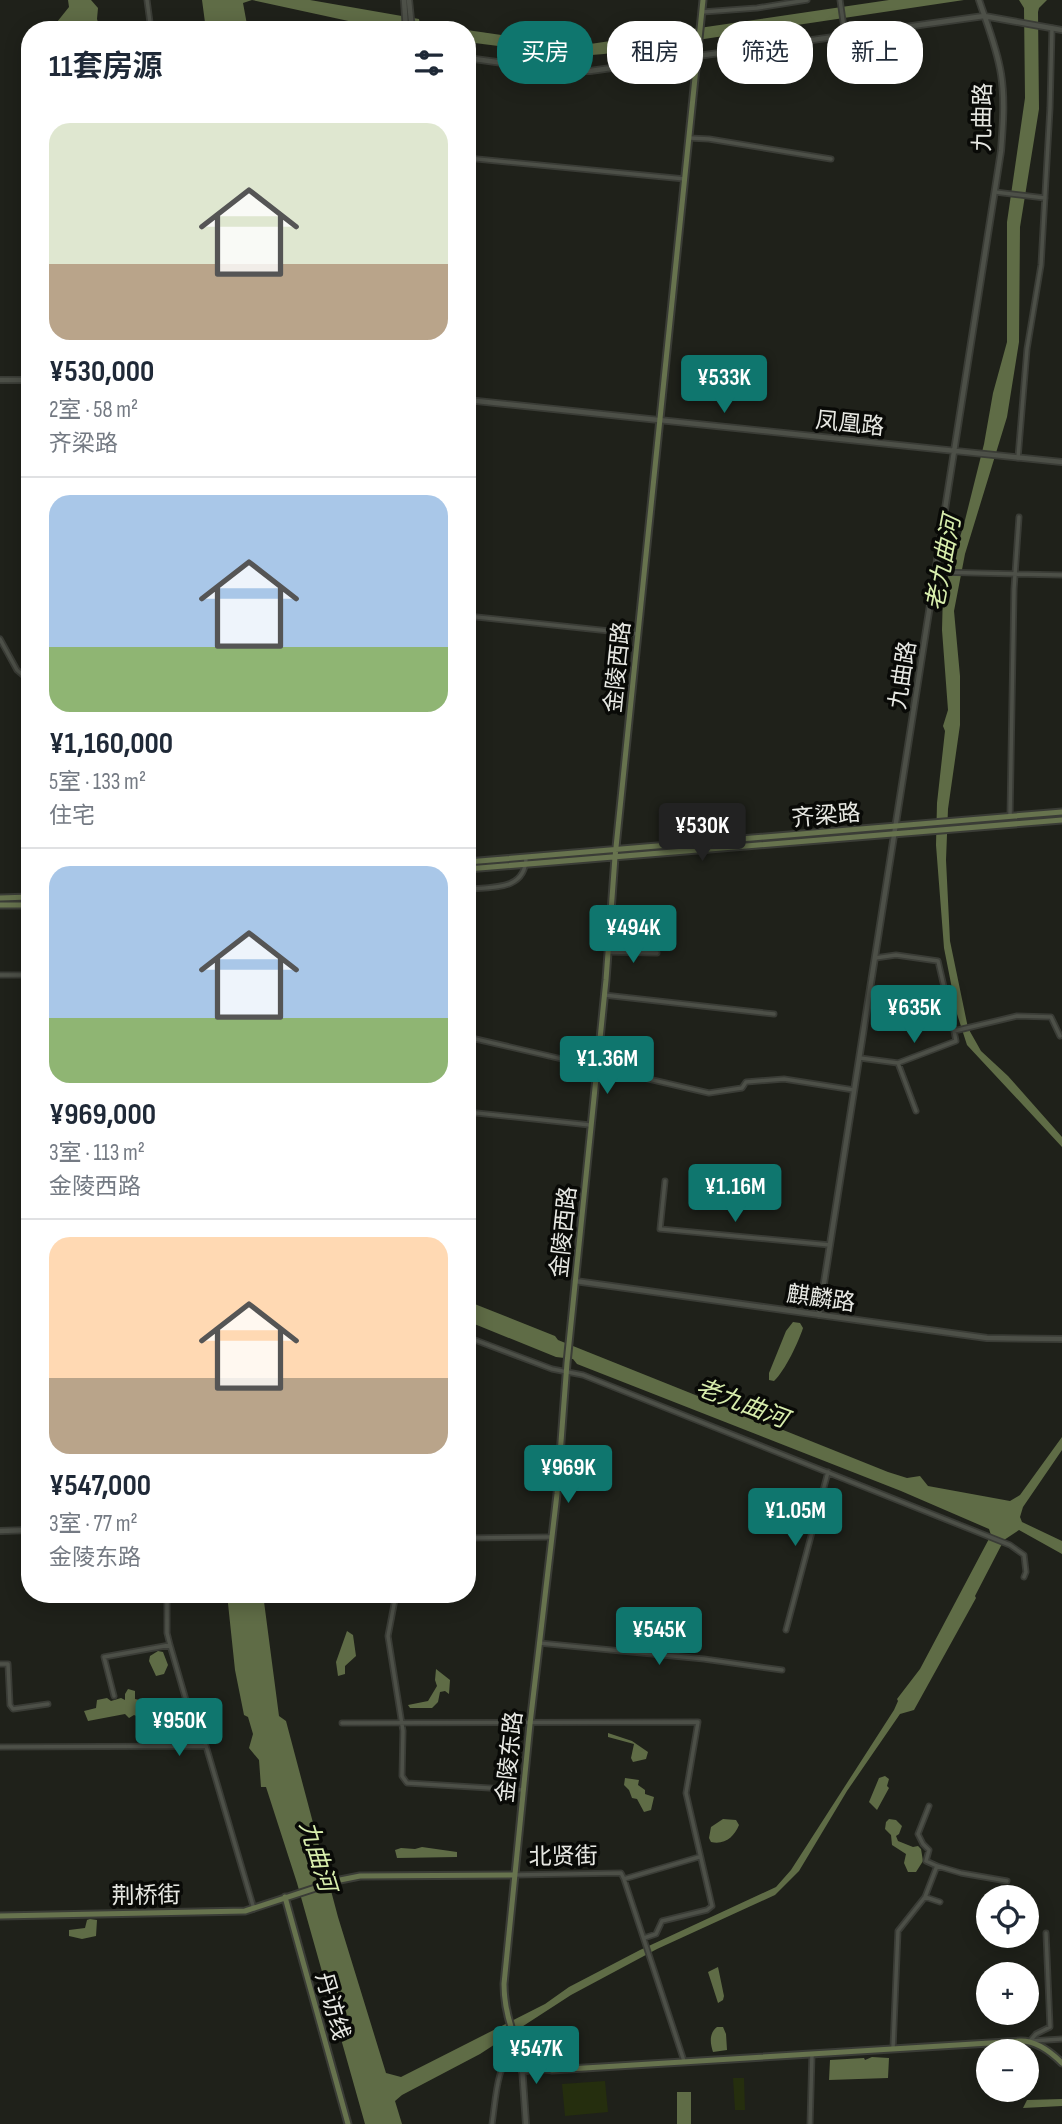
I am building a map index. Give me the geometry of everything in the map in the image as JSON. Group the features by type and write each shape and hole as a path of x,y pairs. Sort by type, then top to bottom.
{"main road":[{"name":"金陵西路","path":"700,21 703,0"},
{"name":"金陵西路","path":"566,1372 609,952 615,857 694,84"},
{"path":"1055,813 1059,820"},
{"name":"齐梁路","path":"476,862 615,857 934,831 1010,817 1062,813"},
{"name":"齐梁路","path":"476,868 616,849 896,826 1059,820"},
{"path":"0,898 21,897"},
{"path":"0,905 21,905"},
{"path":"539,1643 556,1494 566,1372"},
{"name":"金陵东路","path":"519,2046 506,2017 504,1984 539,1643"},
{"name":"荆桥街","path":"0,1916 254,1909 287,1896 360,1876 515,1875"},
{"name":"丹访线","path":"287,1896 348,2124"},
{"path":"519,2046 533,2065 552,2070 976,2044"},
{"path":"1039,2046 1062,2063"}],"street":[{"path":"146,0 150,21"},
{"path":"404,0 409,21"},
{"path":"407,21 409,0"},
{"path":"701,15 807,0"},
{"name":"九曲路","path":"819,1315 1001,151 1003,99 996,52 979,0"},
{"path":"840,1 843,21"},
{"path":"923,24 984,16 1062,30"},
{"path":"1018,459 1027,349 1041,265 1052,28"},
{"path":"703,56 827,38"},
{"path":"476,59 562,71 607,68"},
{"path":"689,138 831,159"},
{"path":"476,159 685,179"},
{"path":"994,192 1045,198"},
{"path":"0,380 21,380"},
{"name":"凤凰路","path":"476,401 1062,462"},
{"path":"1010,817 1019,517"},
{"path":"936,572 1062,575"},
{"path":"476,616 638,634"},
{"path":"0,639 21,673"},
{"path":"476,888 507,886 515,882 520,878 526,860"},
{"path":"609,952 657,953"},
{"path":"859,1058 898,1063 949,1046 956,1041 937,961 896,955 875,958"},
{"path":"0,975 21,975"},
{"path":"604,995 774,1014"},
{"path":"955,1031 1017,1016 1051,1017 1060,1036"},
{"path":"476,1039 709,1093 742,1088 746,1083 784,1079 854,1090"},
{"path":"898,1063 916,1111"},
{"path":"476,1113 591,1125"},
{"path":"665,1181 660,1229 830,1245"},
{"name":"麒麟路","path":"575,1281 987,1338 1062,1339"},
{"path":"476,1340 552,1369 595,1380 1005,1543 1024,1555 1024,1577"},
{"path":"786,1630 828,1472"},
{"path":"0,1531 21,1530"},
{"path":"476,1538 550,1537"},
{"path":"167,1603 167,1633 170,1645 190,1714 199,1725 254,1909"},
{"path":"394,1603 388,1636 405,1751 402,1776 407,1783 523,1790"},
{"path":"539,1643 704,1659 782,1670"},
{"path":"114,1696 104,1657 170,1645"},
{"path":"0,1664 8,1664 10,1705 13,1709 48,1704"},
{"path":"342,1723 698,1722 686,1793 712,1906 707,1910 662,1921 656,1934 645,1941"},
{"path":"0,1746 205,1746"},
{"path":"929,1806 918,1834 929,1850 926,1861 961,1873 1007,1881"},
{"path":"624,1878 699,1857"},
{"path":"893,2048 898,1931 925,1897 937,1866"},
{"name":"北贤街","path":"515,1875 621,1873 684,2061"},
{"path":"925,1897 940,1902"},
{"path":"1032,2039 1050,2027 1046,1933"},
{"path":"1039,2040 1062,2039"},
{"path":"492,2124 501,2068 509,2051 519,2046 526,2124"},
{"path":"810,2124 812,2053"},
{"path":"522,2072 539,2068"}],"shaded area":[{"path":"733,2078 744,2078 745,2110 735,2110"},
{"path":"605,2081 608,2112 565,2116 562,2084"}],"water":[{"path":"68,0 91,0 98,8 98,21 58,21 69,7"},
{"path":"202,0 252,0 243,3 246,21 205,21"},
{"path":"252,0 310,0 419,21 349,21"},
{"path":"889,0 964,0 813,23 746,21"},
{"path":"1019,0 1047,0 1038,12 1039,109 1020,227 1019,342 1007,417 965,554 954,611 960,676 960,725 948,809 946,860 950,941 968,1028 981,1051 1008,1076 1062,1137 1062,1147 967,1045 957,1014 944,948 936,845 937,803 945,731 943,726 948,710 942,630 943,592 964,524 1007,342 1007,222 1025,98 1024,8"},
{"path":"717,25 717,37 703,39 703,27"},
{"path":"476,31 497,34 497,46 476,43"},
{"path":"607,41 607,54 593,55 593,44"},
{"name":"九曲河","path":"476,1305 888,1472 907,1478 920,1476 928,1486 1010,1501 1020,1495 1062,1437 1062,1450 1023,1507 1020,1517 1022,1522 1062,1541 1062,1554 1019,1530 1004,1540 976,1598 914,1710 900,1714 847,1791 799,1871 775,1895 657,1949 571,1995 480,2054 402,2095 395,2101 402,2124 365,2124 297,1883 266,1787 261,1787 259,1760 249,1748 253,1734 248,1717 244,1715 235,1670 228,1603 264,1603 279,1716 286,1721 338,1917 386,2073 401,2077 545,2004 569,1987 640,1950 776,1887 791,1870 894,1710 897,1699 920,1669 991,1535 989,1529 901,1491 577,1364 573,1359 556,1357 476,1325"},
{"path":"793,1322 800,1323 803,1328 787,1363 774,1381 769,1380 769,1373 786,1331"},
{"path":"347,1631 353,1635 356,1656 345,1666 345,1674 338,1676 336,1662"},
{"path":"158,1651 163,1652 168,1665 164,1674 156,1676 149,1661 150,1656"},
{"path":"436,1669 450,1680 449,1694 440,1692 438,1702 432,1708 410,1708 408,1705 428,1701 437,1686"},
{"path":"128,1689 135,1691 135,1699 157,1704 160,1707 158,1717 141,1718 134,1715 129,1718 125,1714 88,1721 84,1711 96,1708 97,1700 125,1700"},
{"path":"608,1733 632,1741 648,1752 646,1759 633,1762 631,1758 634,1744 608,1737"},
{"path":"885,1776 889,1779 889,1788 877,1810 869,1802 879,1778"},
{"path":"625,1778 639,1780 638,1785 645,1790 645,1794 654,1797 651,1810 644,1812 637,1799 632,1798 624,1785"},
{"path":"723,1819 736,1820 739,1825 725,1841 711,1842 711,1827"},
{"path":"889,1819 896,1820 902,1826 896,1836 898,1841 921,1849 923,1861 916,1872 908,1872 904,1863 906,1854 892,1845 891,1835 885,1829"},
{"path":"422,1847 457,1852 457,1857 397,1858 395,1850"},
{"path":"87,1920 97,1920 96,1936 82,1939 69,1936 69,1930 85,1928"},
{"path":"718,1967 724,1996 718,2003 708,1972"},
{"path":"717,2027 723,2027 727,2050 713,2052 711,2038"},
{"path":"872,2057 889,2058 888,2078 829,2080 830,2060 865,2060"},
{"path":"677,2092 691,2092 691,2124 677,2124"},
{"path":"1062,2099 1062,2106 1023,2108 1026,2102 1039,2102 1039,2100"}],"water label":[{"name":"老九曲河","path":"943,563"},
{"name":"老九曲河","path":"742,1403"}]}
